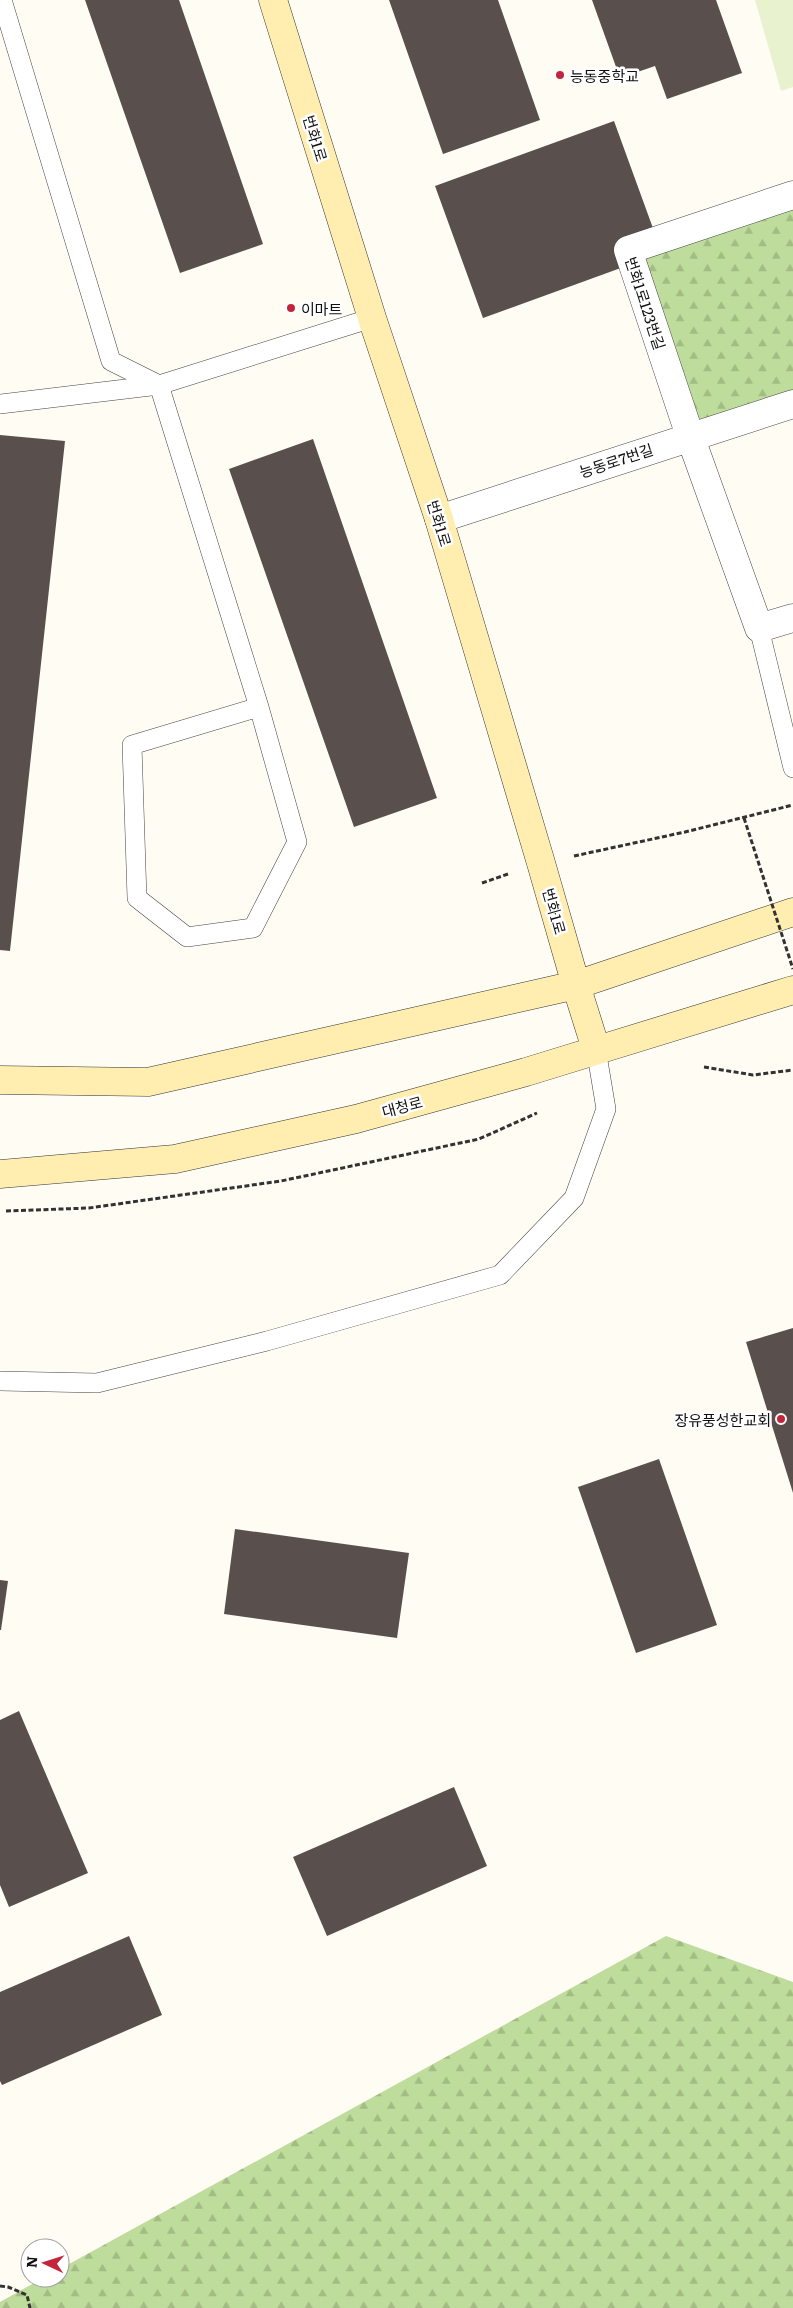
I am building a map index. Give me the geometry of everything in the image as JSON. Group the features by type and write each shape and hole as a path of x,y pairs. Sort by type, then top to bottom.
{"main road":[{"name":"번화1로","path":"273,0 372,318 439,519 596,1049"},
{"path":"0,1080 148,1082 576,985 793,912"},
{"name":"대청로","path":"0,1174 175,1159 356,1119 526,1072 793,990"}],"street":[{"name":"번화1로123번길","path":"690,436 628,250 793,195"},
{"name":"능동로7번길","path":"439,519 793,404"},
{"path":"690,436 759,628 793,618"}],"lane":[{"path":"2,0 111,361 159,385 259,707 297,842 253,928 187,937 137,898 132,745 259,707"},
{"path":"0,404 159,385 372,318"},
{"path":"759,628 793,768"},
{"path":"0,1381 97,1383 267,1341 500,1275 574,1198 606,1109 596,1049"}],"path":[{"path":"542,863 744,818 793,805"},
{"path":"744,818 793,969"},
{"path":"704,1067 753,1075 793,1070"},
{"path":"0,1211 89,1208 281,1181 479,1139 537,1113"},
{"path":"0,2286 8,2287 27,2295 30,2308"}],"green space":[{"path":"755,0 793,0 793,87 781,91"},
{"path":"793,195 793,404 690,436 628,250"},
{"path":"666,1936 793,1982 793,2308 0,2308 0,2302 25,2288 70,2288 70,2264"}],"building":[{"path":"85,0 179,0 263,244 180,273"},
{"path":"389,0 498,0 540,120 443,154"},
{"path":"592,0 716,0 742,73 667,99 655,66 620,78"},
{"path":"614,121 662,253 483,318 435,186"},
{"path":"0,435 65,441 10,951 0,950"},
{"path":"313,439 437,798 354,827 229,469"},
{"name":"장유풍성한교회","path":"793,1328 793,1493 746,1342"},
{"path":"659,1459 717,1625 636,1653 578,1487"},
{"path":"235,1529 409,1553 397,1638 224,1614"},
{"path":"0,1580 8,1581 1,1630 0,1630"},
{"path":"19,1711 88,1873 9,1907 0,1885 0,1720"},
{"path":"454,1787 487,1866 327,1936 293,1857"},
{"path":"129,1936 162,2015 2,2085 0,2081 0,1992"}],"place":[{"name":"능동중학교","path":"560,75"},
{"name":"이마트","path":"291,308"},
{"name":"장유풍성한교회","path":"781,1419"}]}
